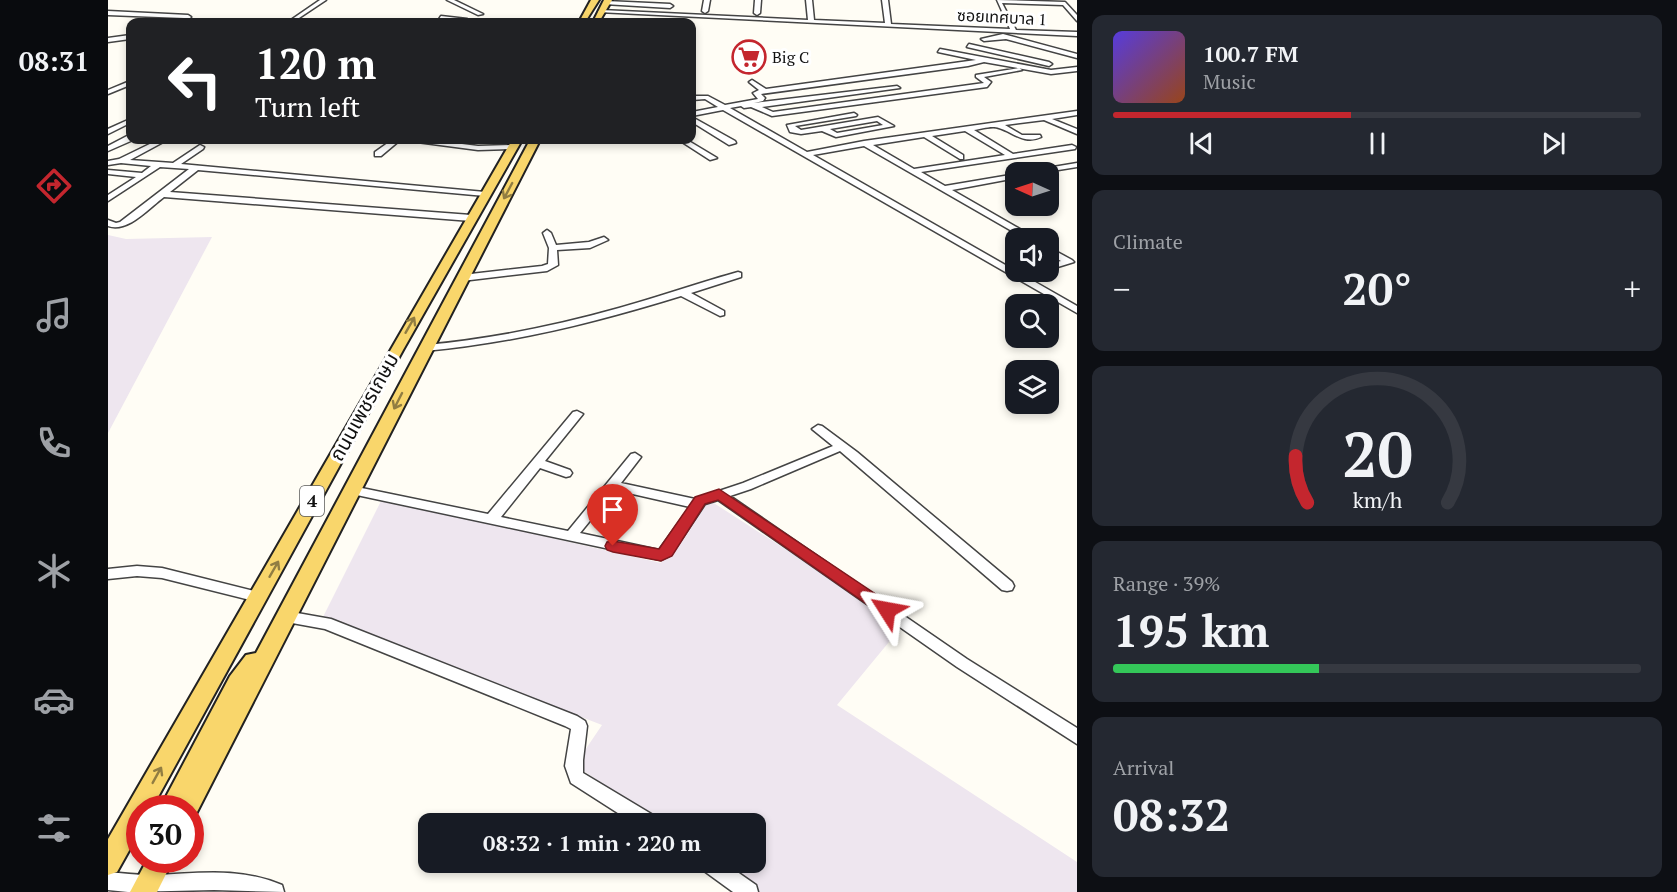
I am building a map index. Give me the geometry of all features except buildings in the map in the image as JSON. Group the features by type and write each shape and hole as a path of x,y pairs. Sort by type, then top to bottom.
{"main road":[{"path":"584,18 595,0"},
{"path":"598,18 607,2"},
{"name":"ถนนเพชรเกษม","path":"146,795 513,144"},
{"name":"ถนนเพชรเกษม","path":"193,795 533,144"},
{"path":"179,795 238,682 281,626"},
{"name":"ถนนเพชรเกษม","path":"108,863 126,831"},
{"path":"145,888 153,873"}],"street":[{"path":"296,18 323,0"},
{"path":"450,0 480,14 475,18"},
{"path":"705,11 707,0"},
{"path":"757,13 758,0"},
{"path":"607,2 653,2 669,7 705,11 810,18 809,0"},
{"path":"885,0 888,25"},
{"path":"1014,31 999,1 1065,4 1077,19"},
{"name":"ซอยเทศบาล 1","path":"602,12 669,7 888,25 1077,34"},
{"path":"108,13 186,18"},
{"path":"157,18 160,15"},
{"path":"983,30 1077,56"},
{"path":"119,32 126,33"},
{"path":"108,38 126,35"},
{"path":"984,39 1005,37"},
{"path":"1018,40 1008,44 1020,48"},
{"path":"108,46 126,44"},
{"path":"969,46 1076,67"},
{"path":"940,51 1054,73 1076,67"},
{"path":"1038,52 1076,67"},
{"path":"725,109 762,99 756,93 764,91 973,64 984,60"},
{"path":"911,87 1026,68"},
{"path":"861,70 874,76"},
{"path":"832,72 858,88"},
{"path":"812,74 840,91"},
{"path":"755,106 772,114 989,83 978,76"},
{"path":"791,77 816,93"},
{"path":"772,79 792,96"},
{"path":"856,79 870,87"},
{"path":"752,82 764,91"},
{"path":"108,92 126,85"},
{"path":"696,113 901,88"},
{"path":"696,98 706,97 1005,269"},
{"path":"793,130 791,125 868,112"},
{"path":"806,154 861,142 1047,119 1077,113"},
{"path":"771,133 824,129 878,119 890,126 833,135 824,129"},
{"path":"1047,119 1077,132"},
{"path":"696,121 732,143"},
{"path":"108,132 126,124"},
{"path":"999,125 1021,137 1037,137"},
{"path":"121,126 126,127"},
{"path":"967,129 1012,156"},
{"path":"848,133 1012,228"},
{"path":"926,135 960,157"},
{"path":"108,149 126,140"},
{"path":"121,161 155,144"},
{"path":"378,154 391,144"},
{"path":"456,144 478,148 507,144"},
{"path":"690,144 713,158"},
{"path":"174,166 200,147"},
{"path":"914,171 1072,147"},
{"path":"108,163 121,161 485,194"},
{"path":"108,199 158,165"},
{"path":"1059,168 1077,165"},
{"path":"108,223 116,226 123,224 196,168"},
{"path":"108,172 142,175"},
{"path":"108,181 120,173"},
{"path":"944,189 1005,178"},
{"path":"162,194 471,218"},
{"path":"462,278 548,268 553,264 553,248 547,232"},
{"path":"553,248 600,242"},
{"path":"1059,256 1069,262 1059,264"},
{"path":"425,348 506,338 602,316 738,275"},
{"path":"1028,282 1077,310"},
{"path":"682,292 720,313"},
{"path":"491,520 577,414"},
{"path":"818,429 1007,586"},
{"path":"352,490 661,555 666,552 698,504 711,496 747,486 840,447"},
{"path":"570,537 635,457"},
{"path":"537,463 566,473"},
{"path":"611,485 698,504"},
{"path":"719,494 962,663 1077,737"},
{"path":"108,574 136,571 162,573 258,597"},
{"path":"281,626 326,623 571,721 579,726 579,745 573,765 577,778 634,813"},
{"path":"722,873 749,892"},
{"path":"108,881 145,888 234,880 252,883 275,892"}],"shaded area":[{"path":"108,235 126,239 212,237 108,433"},
{"path":"706,498 903,625 837,705 1077,862 1077,892 758,892 730,873 766,873 766,813 645,813 575,765 602,725 323,617 382,499 661,563"}],"place":[{"name":"Big C","path":"749,57"}],"route":[{"path":"613,546 661,555 666,552 700,501 719,494 887,610"}]}
